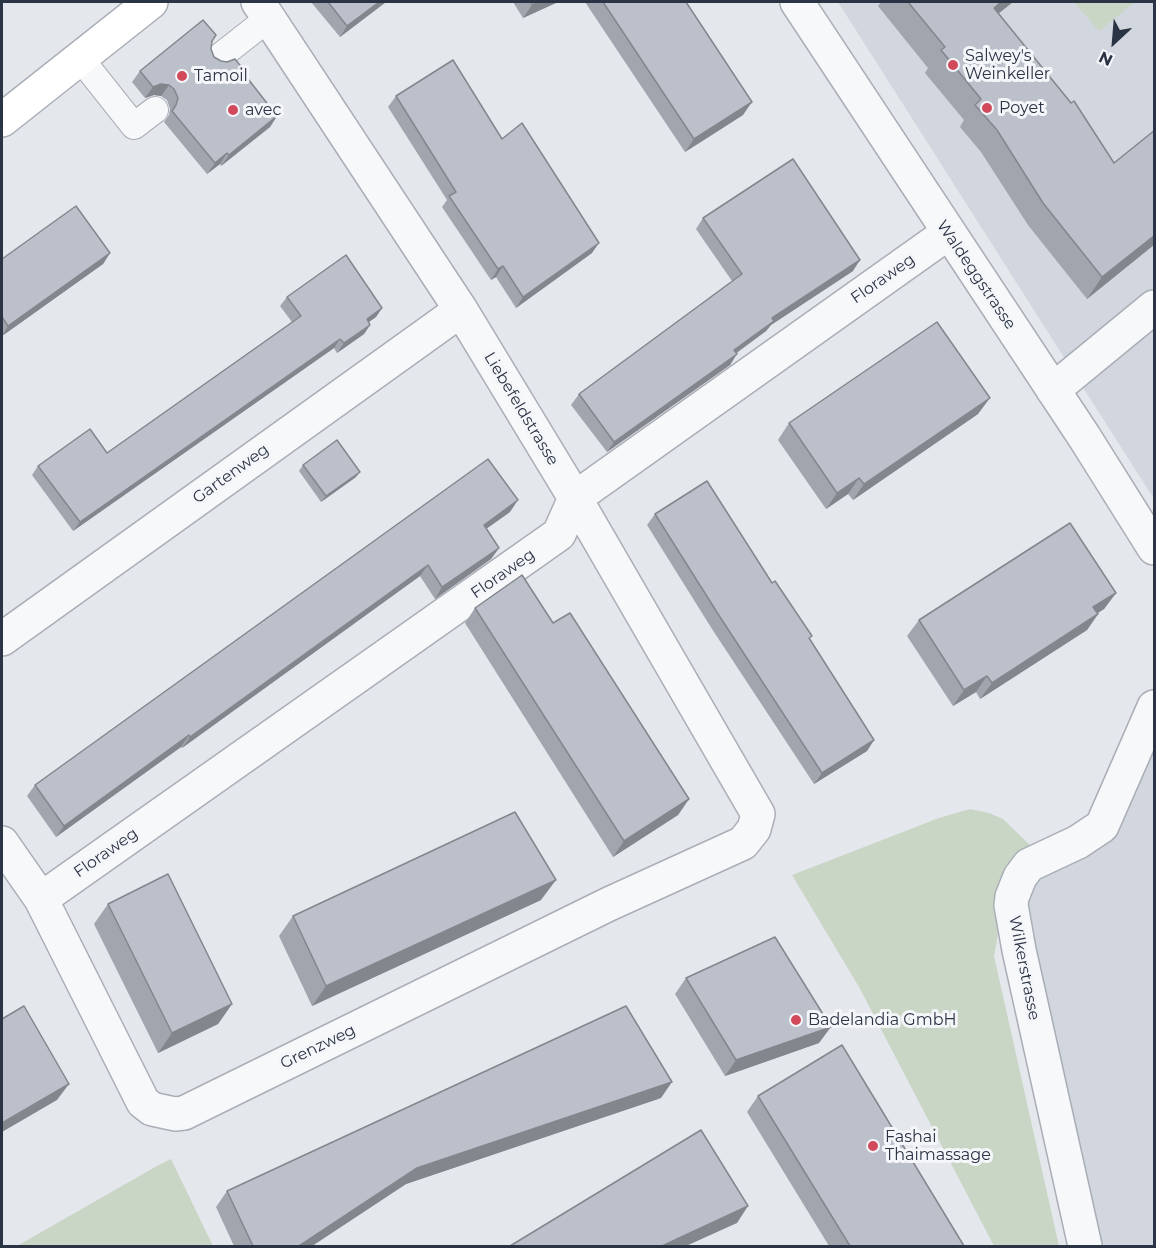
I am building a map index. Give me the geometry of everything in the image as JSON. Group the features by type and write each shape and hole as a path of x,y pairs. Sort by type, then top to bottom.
{"main road":[{"path":"2,120 151,2"}],"street":[{"name":"Waldeggstrasse","path":"797,2 1155,548"},
{"name":"Liebefeldstrasse","path":"263,10 461,310 575,498 758,814 754,829"},
{"name":"Floraweg","path":"41,899 559,534 575,498 948,233"},
{"path":"1053,390 1155,307"},
{"name":"Gartenweg","path":"2,639 461,310"},
{"name":"Wilkerstrasse","path":"1085,1246 1019,950 1011,905 1012,897 1020,877 1029,865 1078,842 1102,826 1155,707"},
{"name":"Grenzweg","path":"2,843 41,899 143,1102 152,1109 175,1114 184,1113 598,909 743,843 754,829"}],"lane":[{"path":"218,58 263,10"},
{"path":"81,58 134,126 155,110"}],"shaded area":[{"path":"838,2 1154,2 1154,499"},
{"path":"1154,736 1154,1246 1101,1246 1025,912 1029,889"}],"green space":[{"path":"1074,2 1135,2 1099,31"},
{"path":"970,809 1003,819 1035,850 1008,879 994,956 1059,1246 994,1246 859,987 792,875 939,818"},
{"path":"171,1159 213,1246 17,1246 157,1166"}],"building":[{"path":"328,2 379,2 347,26"},
{"path":"603,2 686,2 752,102 694,139"},
{"path":"908,2 1001,2 994,8 1071,103 1074,101 1114,163 1155,130 1155,235 1102,277 1043,203 997,130 975,105 981,99 941,50 945,47"},
{"path":"203,20 216,35 211,49 214,57 227,62 235,59 277,116 229,155 227,153 215,163 172,111 178,98 174,89 169,85 161,84 153,87 140,71"},
{"path":"453,60 502,139 522,123 599,243 523,297 503,266 498,269 449,196 456,192 396,96"},
{"path":"793,159 860,260 772,318 774,321 734,350 737,354 614,442 579,394 742,274 703,218"},
{"path":"76,206 110,253 8,326 2,317 2,259"},
{"path":"346,255 382,308 367,319 370,325 344,343 340,339 80,522 38,466 90,429 107,453 301,316 287,297"},
{"path":"937,322 990,398 864,484 859,478 837,493 789,423"},
{"path":"337,440 360,472 326,496 303,465"},
{"path":"488,459 518,500 484,525 499,548 442,587 428,565 64,826 35,785"},
{"path":"707,481 772,583 775,581 812,636 809,638 874,740 822,773 655,514"},
{"path":"1070,523 1116,593 1093,607 1098,614 992,683 987,676 964,690 919,620"},
{"path":"522,575 553,623 570,613 689,799 624,841 475,608"},
{"path":"515,812 556,880 326,986 293,916"},
{"path":"168,874 232,1004 172,1033 108,904"},
{"path":"775,937 831,1027 736,1060 686,978"},
{"path":"24,1006 69,1084 2,1123 2,1019"},
{"path":"626,1006 672,1082 417,1168 299,1246 253,1246 227,1191"},
{"path":"842,1045 964,1246 850,1246 758,1096"},
{"path":"701,1130 748,1206 662,1246 510,1246"}],"place":[{"name":"Salwey's Weinkeller","path":"953,65"},
{"name":"Tamoil","path":"182,76"},
{"name":"Poyet","path":"987,108"},
{"name":"avec","path":"233,110"},
{"name":"Badelandia GmbH","path":"796,1020"},
{"name":"Fashai Thaimassage","path":"873,1146"}]}
